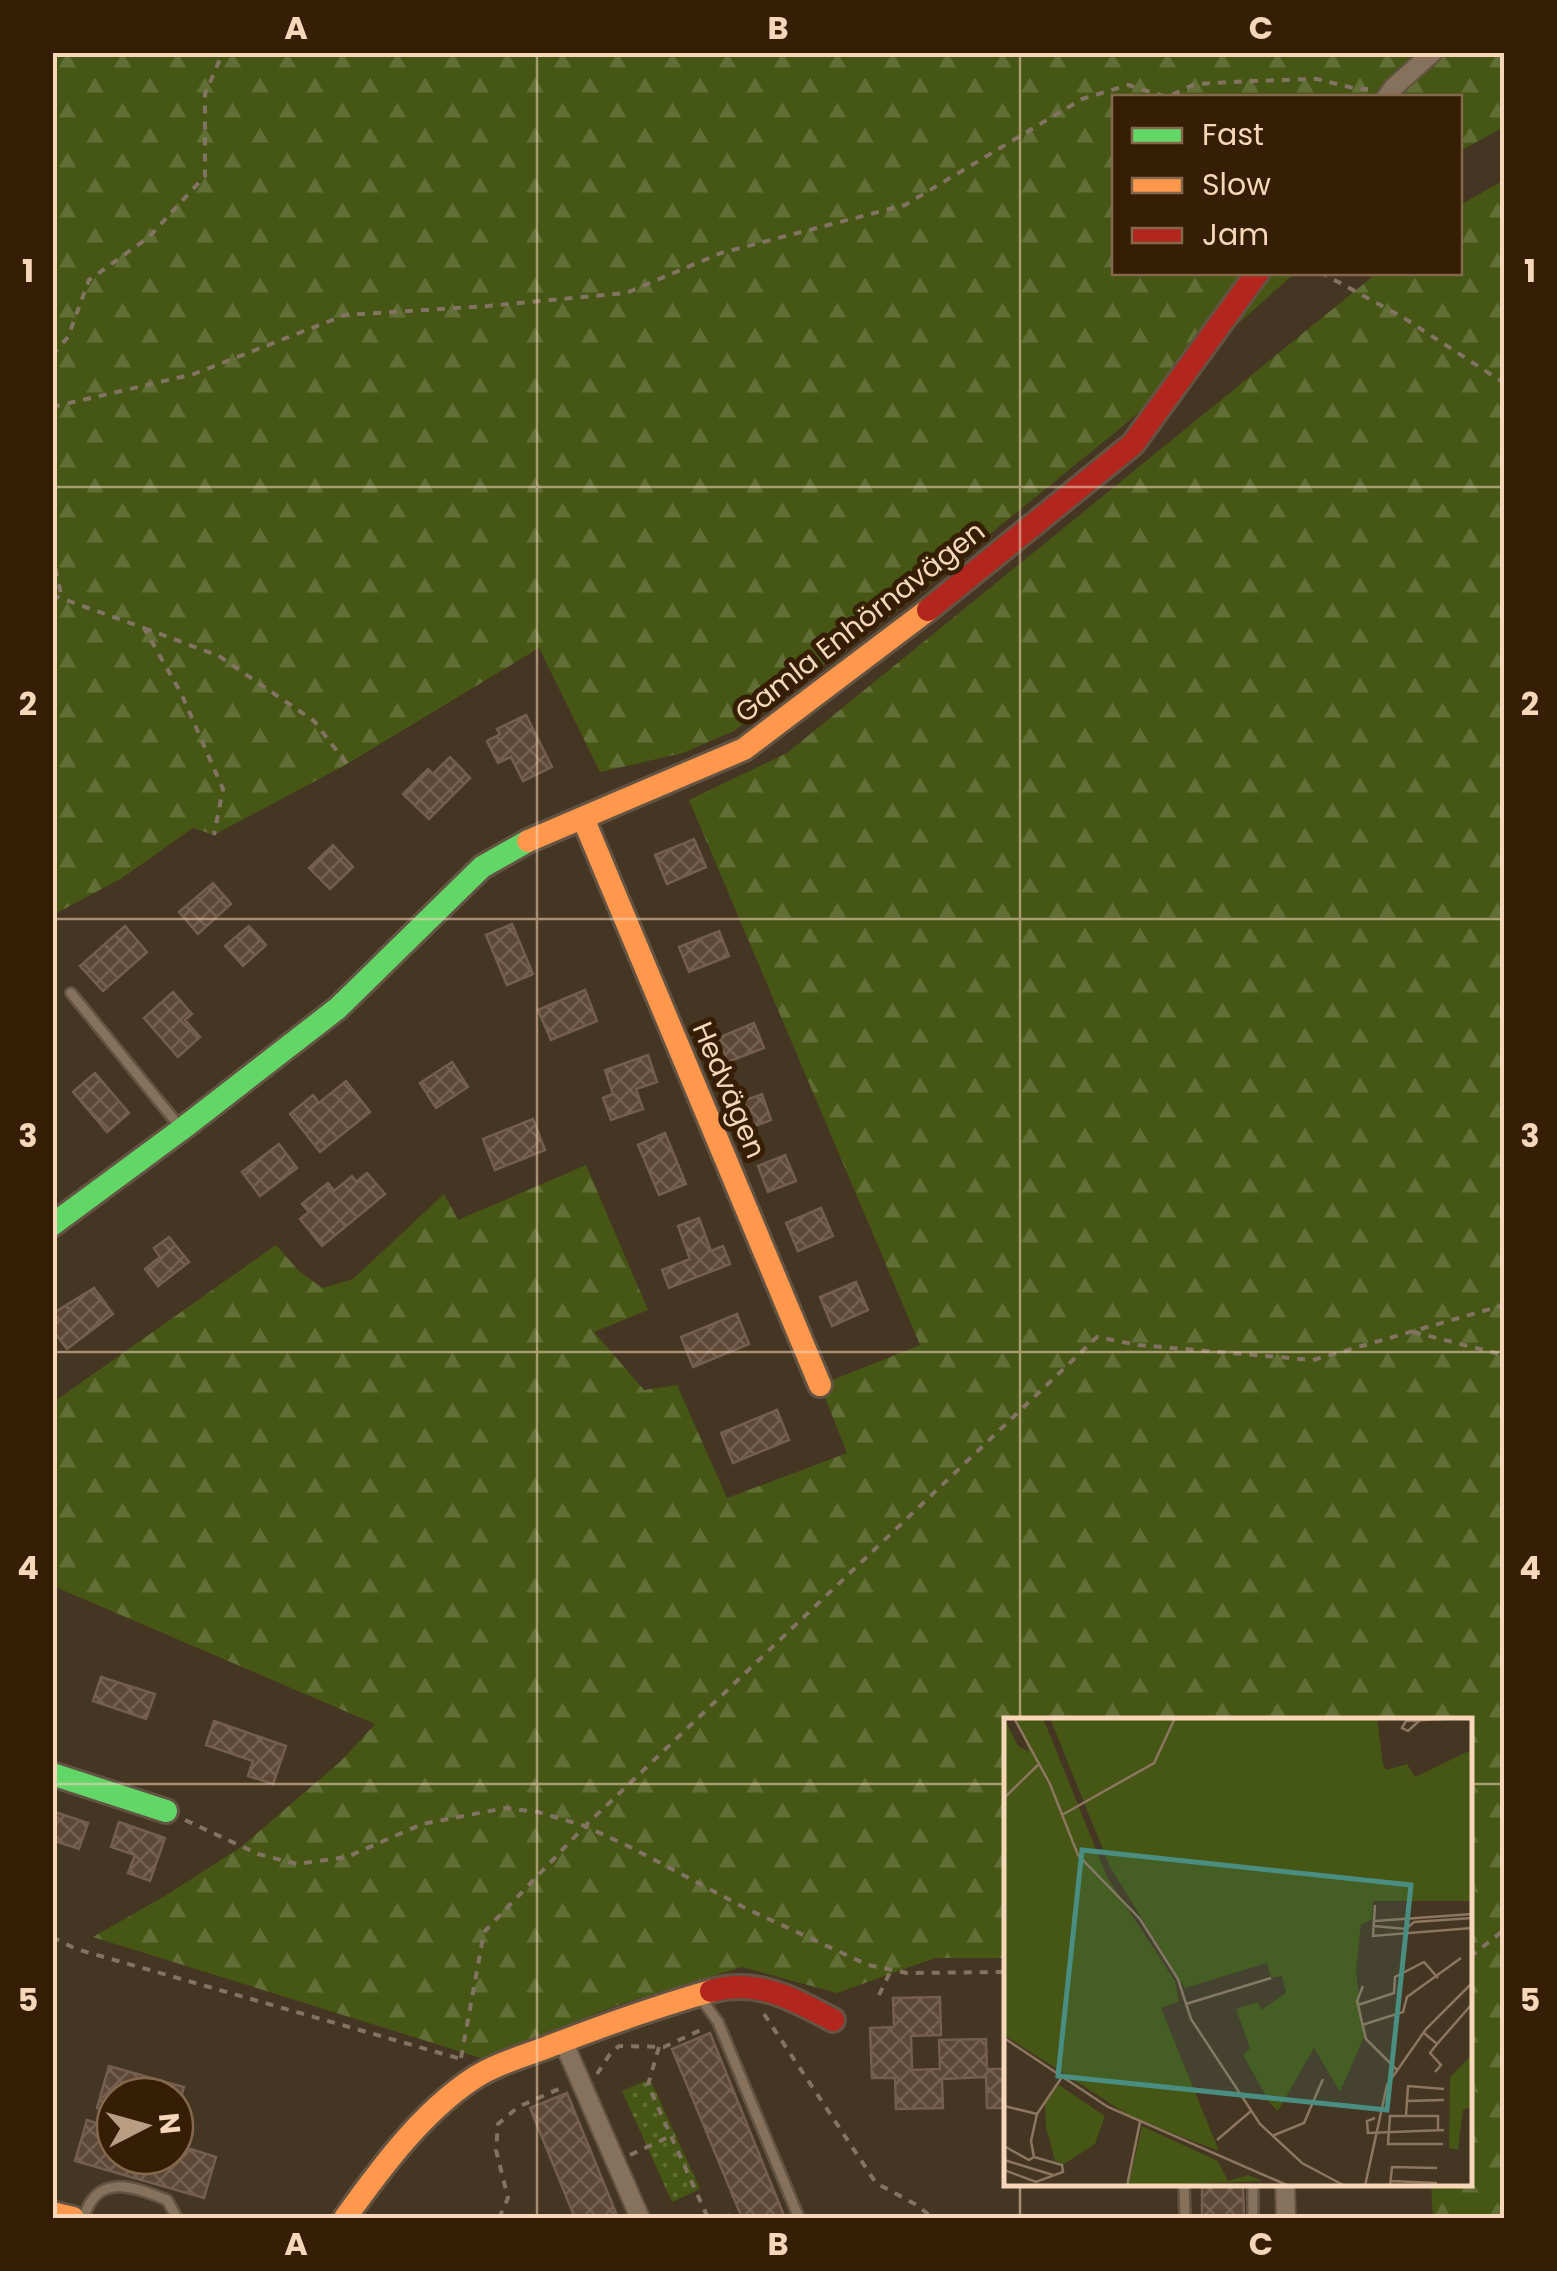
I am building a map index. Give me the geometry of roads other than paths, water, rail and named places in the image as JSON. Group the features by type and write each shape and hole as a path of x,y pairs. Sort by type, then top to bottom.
{"street":[{"path":"1389,93 1433,52"},
{"name":"Gamla Enhörnavägen","path":"52,1225 338,1008 482,867 532,839 744,749 919,617 1133,444 1256,275"},
{"name":"Hedvägen","path":"582,818 820,1385"},
{"path":"52,1774 166,1811"},
{"path":"345,2218 408,2138 472,2078 563,2040 723,1988 784,1994 833,2020"},
{"path":"563,2040 640,2218"},
{"path":"1285,2186 1286,2218"},
{"path":"52,2213 74,2218"}],"lane":[{"path":"71,993 182,1129"},
{"path":"699,1994 718,2022 799,2218"},
{"path":"84,2218 88,2204 113,2186 132,2186 167,2200 177,2218"},
{"path":"1184,2186 1186,2218"},
{"path":"1253,2186 1253,2218"}]}
